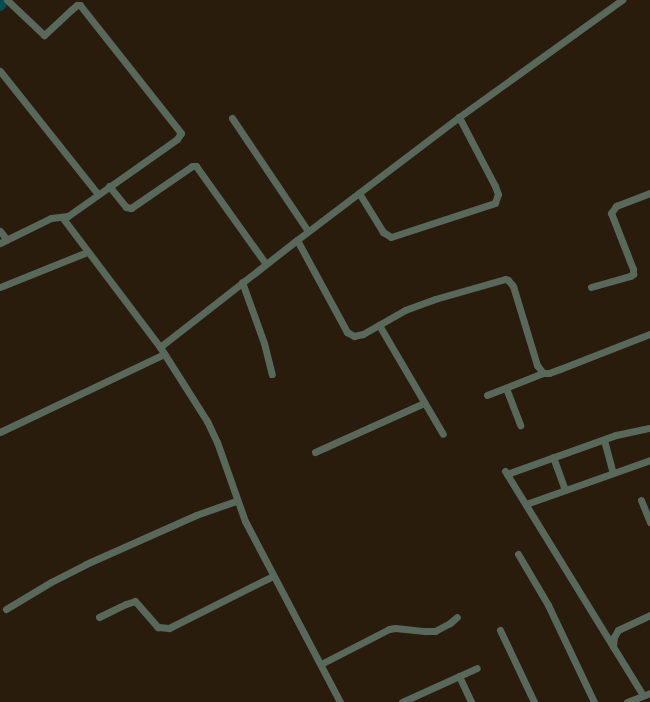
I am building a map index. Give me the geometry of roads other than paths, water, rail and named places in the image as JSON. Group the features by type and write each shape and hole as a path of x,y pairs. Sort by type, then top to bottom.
{"street":[{"path":"0,232 3,241 51,218 68,216 98,193 177,140 181,133 180,129 80,5 77,5 71,10 44,35 7,0"},
{"path":"160,347 242,282 359,193 459,118 622,0"},
{"path":"0,71 98,193"},
{"path":"232,118 308,232"},
{"path":"359,193 383,232 391,237 495,203 498,194 495,186 459,118"},
{"path":"109,186 126,207 131,208 192,166 196,166 266,264"},
{"path":"592,288 633,274 633,269 611,213 616,206 650,193"},
{"path":"62,217 160,347 207,421 219,449 244,521 340,702"},
{"path":"297,240 347,332 357,336 379,326 405,310 435,299 508,280 513,286 537,365 543,373"},
{"path":"0,287 87,252"},
{"path":"242,282 264,344 272,374"},
{"path":"379,326 443,434"},
{"path":"487,395 543,373 549,373 560,369 650,334"},
{"path":"0,432 164,354"},
{"path":"506,388 520,425"},
{"path":"315,452 424,403"},
{"path":"627,702 647,694 613,646 506,472 604,440 648,428"},
{"path":"604,440 613,473"},
{"path":"553,457 564,490"},
{"path":"526,504 650,460"},
{"path":"641,500 650,522"},
{"path":"6,609 51,582 86,564 196,515 236,501"},
{"path":"518,554 548,605 594,702"},
{"path":"99,617 135,601 158,626 169,628 273,576"},
{"path":"613,646 614,637 618,630 650,615"},
{"path":"321,664 389,629 396,628 435,631 450,623 457,617"},
{"path":"500,630 534,702"},
{"path":"404,701 477,668"},
{"path":"459,676 470,702"}],"waterway":[{"path":"0,5 3,0"}]}
